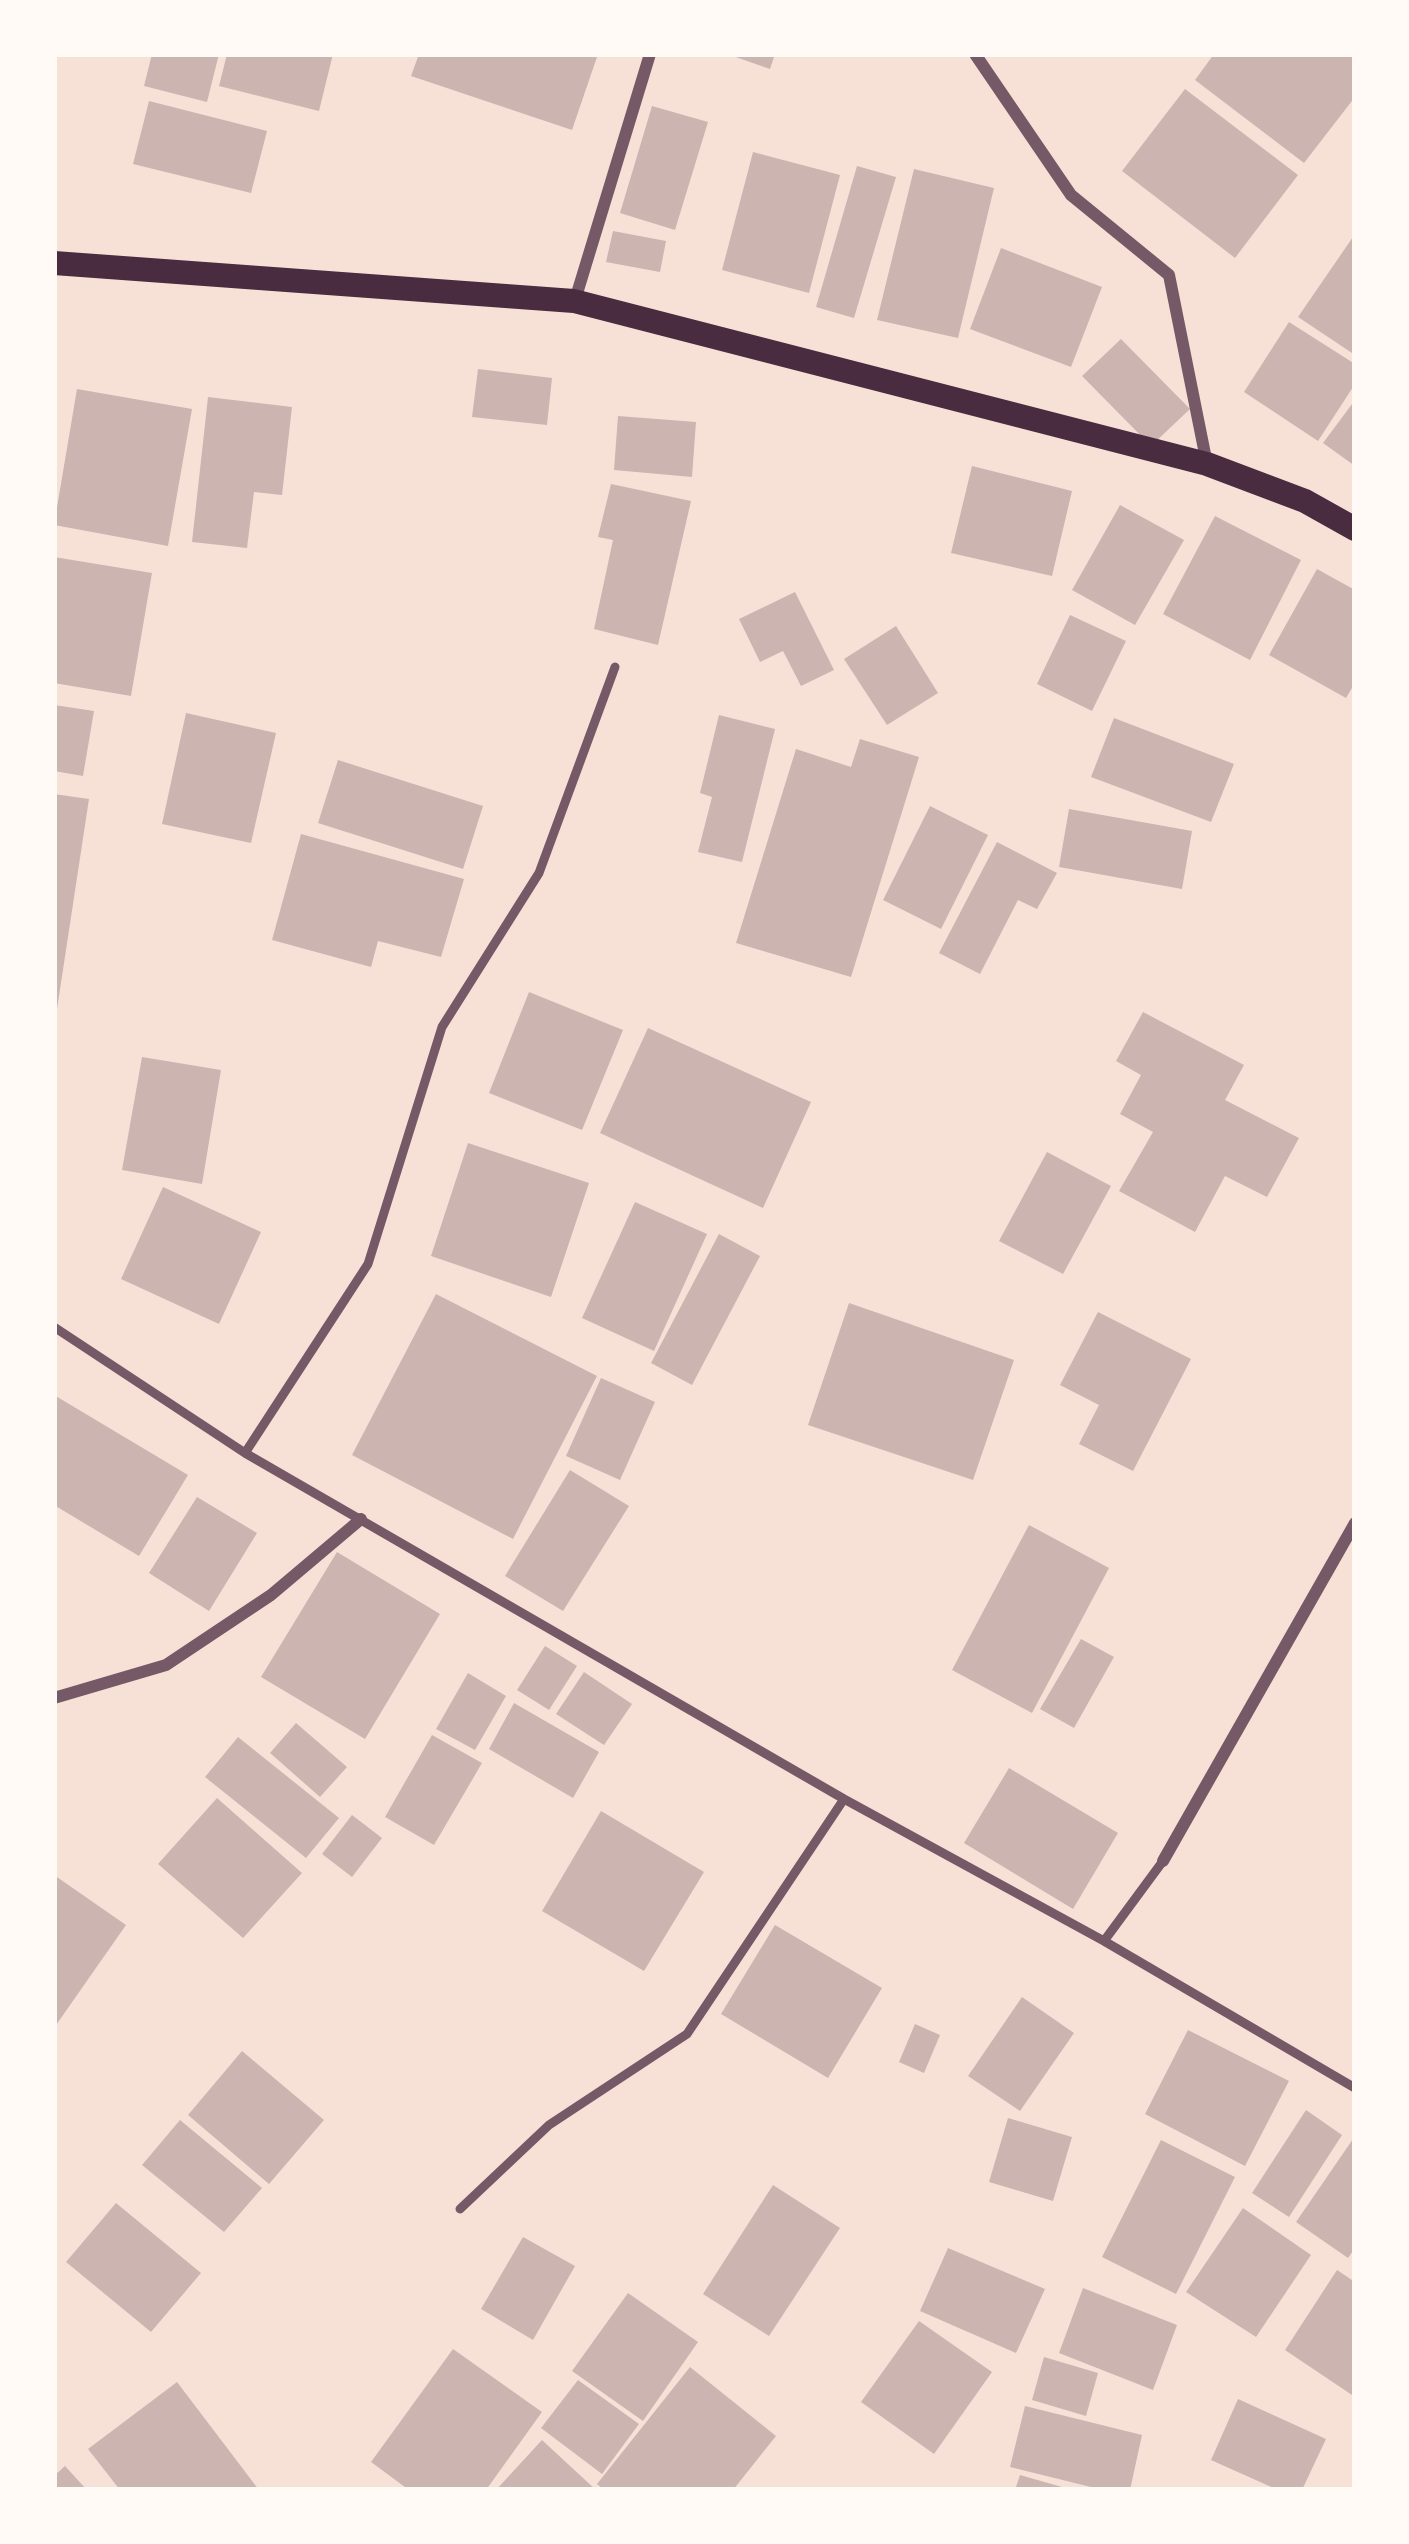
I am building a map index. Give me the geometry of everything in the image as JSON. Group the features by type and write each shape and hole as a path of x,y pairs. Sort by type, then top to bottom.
{"main road":[{"path":"54,263 574,302 1207,464 1305,501 1355,529"}],"street":[{"path":"574,302 650,54"},
{"path":"975,54 1071,195 1169,275 1207,464"},
{"path":"54,1698 166,1665 271,1595 361,1519"},
{"path":"1163,1861 1355,1523"}],"lane":[{"path":"245,1453 368,1264 442,1027 539,873 615,667"},
{"path":"54,1327 245,1453 844,1799 1104,1941 1355,2089"},
{"path":"460,2209 549,2125 687,2034 844,1799"},
{"path":"1104,1941 1163,1861"}],"building":[{"path":"152,54 219,54 207,102 144,86"},
{"path":"227,54 333,54 319,111 219,86"},
{"path":"419,54 598,54 572,130 411,76"},
{"path":"727,54 775,54 770,69"},
{"path":"1214,54 1355,54 1355,97 1304,163 1195,80"},
{"path":"1185,89 1298,175 1235,258 1122,171"},
{"path":"149,101 267,131 251,193 133,164"},
{"path":"652,106 708,122 675,230 620,213"},
{"path":"753,152 840,175 809,293 722,270"},
{"path":"857,166 896,177 854,318 816,307"},
{"path":"914,169 994,188 958,338 877,320"},
{"path":"613,231 666,241 660,272 606,262"},
{"path":"1355,234 1355,355 1298,317"},
{"path":"1001,248 1102,287 1071,367 970,329"},
{"path":"1289,322 1355,364 1355,384 1318,441 1244,392"},
{"path":"1121,339 1190,409 1151,446 1082,376"},
{"path":"478,369 552,378 547,425 472,417"},
{"path":"77,389 192,409 168,546 54,525"},
{"path":"208,397 292,407 282,495 254,492 247,548 192,542"},
{"path":"1355,400 1355,466 1323,443"},
{"path":"618,416 696,422 692,477 614,470"},
{"path":"972,466 1072,491 1052,576 951,553"},
{"path":"611,484 691,501 658,645 594,629 613,540 598,537"},
{"path":"1120,505 1184,540 1135,625 1072,590"},
{"path":"1215,516 1301,560 1250,660 1163,614"},
{"path":"54,557 152,573 131,696 54,683"},
{"path":"1317,569 1355,590 1355,683 1346,698 1269,655"},
{"path":"795,592 834,670 801,686 783,651 760,662 739,619"},
{"path":"1070,615 1126,641 1092,711 1037,684"},
{"path":"896,626 938,693 887,725 844,659"},
{"path":"54,705 94,711 83,776 54,771"},
{"path":"186,713 276,733 251,843 162,824"},
{"path":"719,715 775,729 742,862 698,852 712,797 700,793"},
{"path":"1114,718 1234,764 1211,822 1091,777"},
{"path":"860,739 919,757 851,977 736,943 796,749 851,767"},
{"path":"338,760 483,806 463,869 318,823"},
{"path":"54,794 89,799 57,1009 54,1009"},
{"path":"930,806 988,835 941,929 883,900"},
{"path":"1069,809 1192,831 1182,889 1059,867"},
{"path":"301,834 464,879 441,957 378,941 371,967 272,940"},
{"path":"997,842 1057,873 1037,909 1018,900 980,974 939,953"},
{"path":"529,992 623,1030 582,1130 489,1093"},
{"path":"1143,1012 1244,1065 1225,1100 1299,1138 1267,1197 1225,1176 1195,1232 1119,1191 1153,1132 1120,1114 1141,1075 1116,1061"},
{"path":"648,1028 811,1102 763,1208 600,1133"},
{"path":"142,1057 221,1070 202,1184 122,1170"},
{"path":"468,1143 589,1183 551,1297 431,1256"},
{"path":"1047,1152 1111,1186 1063,1274 999,1241"},
{"path":"163,1187 261,1232 219,1324 121,1279"},
{"path":"635,1202 707,1234 654,1351 582,1318"},
{"path":"719,1234 760,1256 692,1385 651,1363"},
{"path":"436,1294 597,1376 513,1539 352,1455"},
{"path":"849,1303 1014,1360 973,1480 808,1425"},
{"path":"1098,1312 1191,1359 1133,1471 1079,1444 1099,1405 1060,1385"},
{"path":"601,1378 655,1402 620,1480 566,1456"},
{"path":"54,1395 188,1475 139,1556 54,1505"},
{"path":"570,1470 629,1506 563,1611 505,1576"},
{"path":"197,1497 257,1533 209,1611 149,1573"},
{"path":"1029,1525 1109,1568 1032,1713 952,1670"},
{"path":"337,1552 440,1614 365,1739 261,1677"},
{"path":"1081,1639 1114,1657 1074,1728 1040,1709"},
{"path":"545,1646 577,1666 549,1710 517,1690"},
{"path":"584,1672 632,1704 604,1745 556,1714"},
{"path":"468,1673 506,1696 475,1750 436,1729"},
{"path":"514,1703 599,1752 573,1798 489,1749"},
{"path":"296,1723 347,1767 320,1797 270,1753"},
{"path":"432,1735 482,1763 434,1845 385,1817"},
{"path":"238,1737 339,1818 306,1858 205,1777"},
{"path":"1009,1768 1118,1833 1073,1909 964,1843"},
{"path":"217,1798 302,1873 243,1938 158,1864"},
{"path":"601,1811 704,1872 644,1971 542,1911"},
{"path":"352,1815 382,1838 352,1877 322,1854"},
{"path":"54,1875 126,1925 54,2028"},
{"path":"775,1925 882,1988 828,2078 721,2014"},
{"path":"1022,1997 1074,2033 1020,2111 968,2076"},
{"path":"915,2024 940,2035 924,2073 899,2062"},
{"path":"1188,2030 1289,2081 1245,2166 1145,2114"},
{"path":"242,2051 324,2120 269,2184 188,2115"},
{"path":"1306,2110 1342,2135 1289,2217 1252,2193"},
{"path":"1008,2118 1072,2137 1053,2201 989,2182"},
{"path":"180,2120 262,2188 224,2232 142,2165"},
{"path":"1355,2136 1355,2248 1348,2258 1296,2222"},
{"path":"1161,2140 1235,2177 1176,2294 1102,2257"},
{"path":"773,2185 840,2228 769,2336 703,2294"},
{"path":"116,2203 201,2273 151,2332 66,2262"},
{"path":"1243,2208 1311,2255 1256,2337 1186,2292"},
{"path":"523,2237 575,2266 533,2340 481,2309"},
{"path":"948,2248 1045,2289 1016,2353 920,2311"},
{"path":"1337,2270 1355,2282 1355,2397 1285,2350"},
{"path":"1083,2288 1177,2325 1153,2390 1059,2353"},
{"path":"628,2293 698,2342 643,2421 572,2371"},
{"path":"919,2321 992,2372 934,2454 861,2402"},
{"path":"453,2349 542,2412 486,2490 409,2490 371,2462"},
{"path":"1044,2357 1098,2373 1086,2416 1032,2400"},
{"path":"690,2367 776,2436 733,2490 604,2490 597,2484"},
{"path":"578,2380 639,2424 602,2474 541,2428"},
{"path":"177,2382 259,2490 120,2490 88,2449"},
{"path":"1238,2399 1326,2439 1302,2490 1278,2490 1211,2460"},
{"path":"1025,2406 1142,2435 1130,2490 1103,2490 1010,2467"},
{"path":"542,2440 596,2490 496,2490"},
{"path":"65,2466 87,2490 54,2490 54,2476"},
{"path":"1020,2475 1069,2489 1069,2490 1015,2490"}]}
